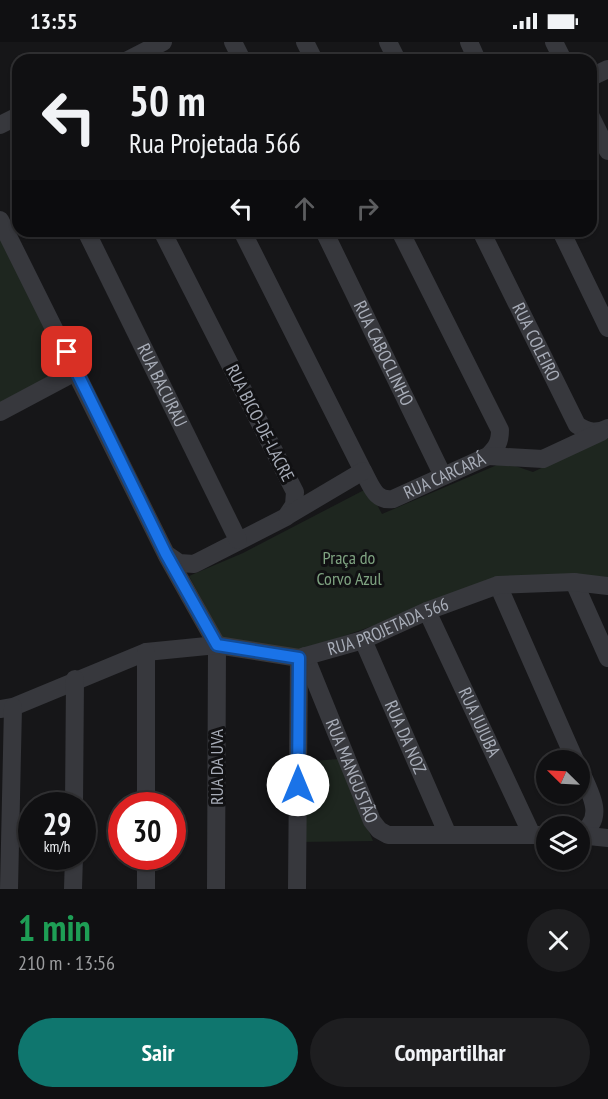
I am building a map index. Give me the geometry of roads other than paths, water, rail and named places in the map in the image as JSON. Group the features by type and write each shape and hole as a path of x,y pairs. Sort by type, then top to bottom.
{"street":[{"path":"597,129 608,151"},
{"path":"0,220 166,554 217,645"},
{"name":"RUA BACURAU","path":"89,237 238,540"},
{"name":"RUA BICO-DE-LACRE","path":"165,237 295,492 294,505 286,517"},
{"name":"RUA CARCARÁ","path":"245,237 363,471 379,498 383,500 393,499 488,456 498,445 500,430 403,237"},
{"name":"RUA CABOCLINHO","path":"327,237 443,476"},
{"name":"RUA COLEIRO","path":"484,237 577,424 588,432 604,430"},
{"path":"564,237 608,328"},
{"path":"0,412 77,371"},
{"path":"488,456 543,459 604,430"},
{"path":"166,554 179,563 194,564 286,517 363,471"},
{"path":"574,582 608,658"},
{"name":"RUA PROJETADA 566","path":"6,708 146,652 217,645 302,657 363,640 427,611 498,585 574,582 608,586"},
{"path":"498,585 571,750"},
{"name":"RUA JUJUBA","path":"427,611 536,829"},
{"name":"RUA DA NOZ","path":"363,640 448,835"},
{"name":"RUA DA UVA","path":"216,889 217,645"},
{"path":"146,652 146,792"},
{"path":"297,889 302,657"},
{"name":"RUA MANGUSTÃO","path":"302,657 372,821 379,830 388,835 536,835"},
{"path":"74,792 75,679"},
{"path":"6,708 9,889"},
{"path":"590,793 596,815 594,823 590,826"},
{"path":"590,836 608,838"},
{"path":"74,870 74,889"},
{"path":"146,870 146,889"}],"park label":[{"name":"Praça do Corvo Azul","path":"349,568"}]}
